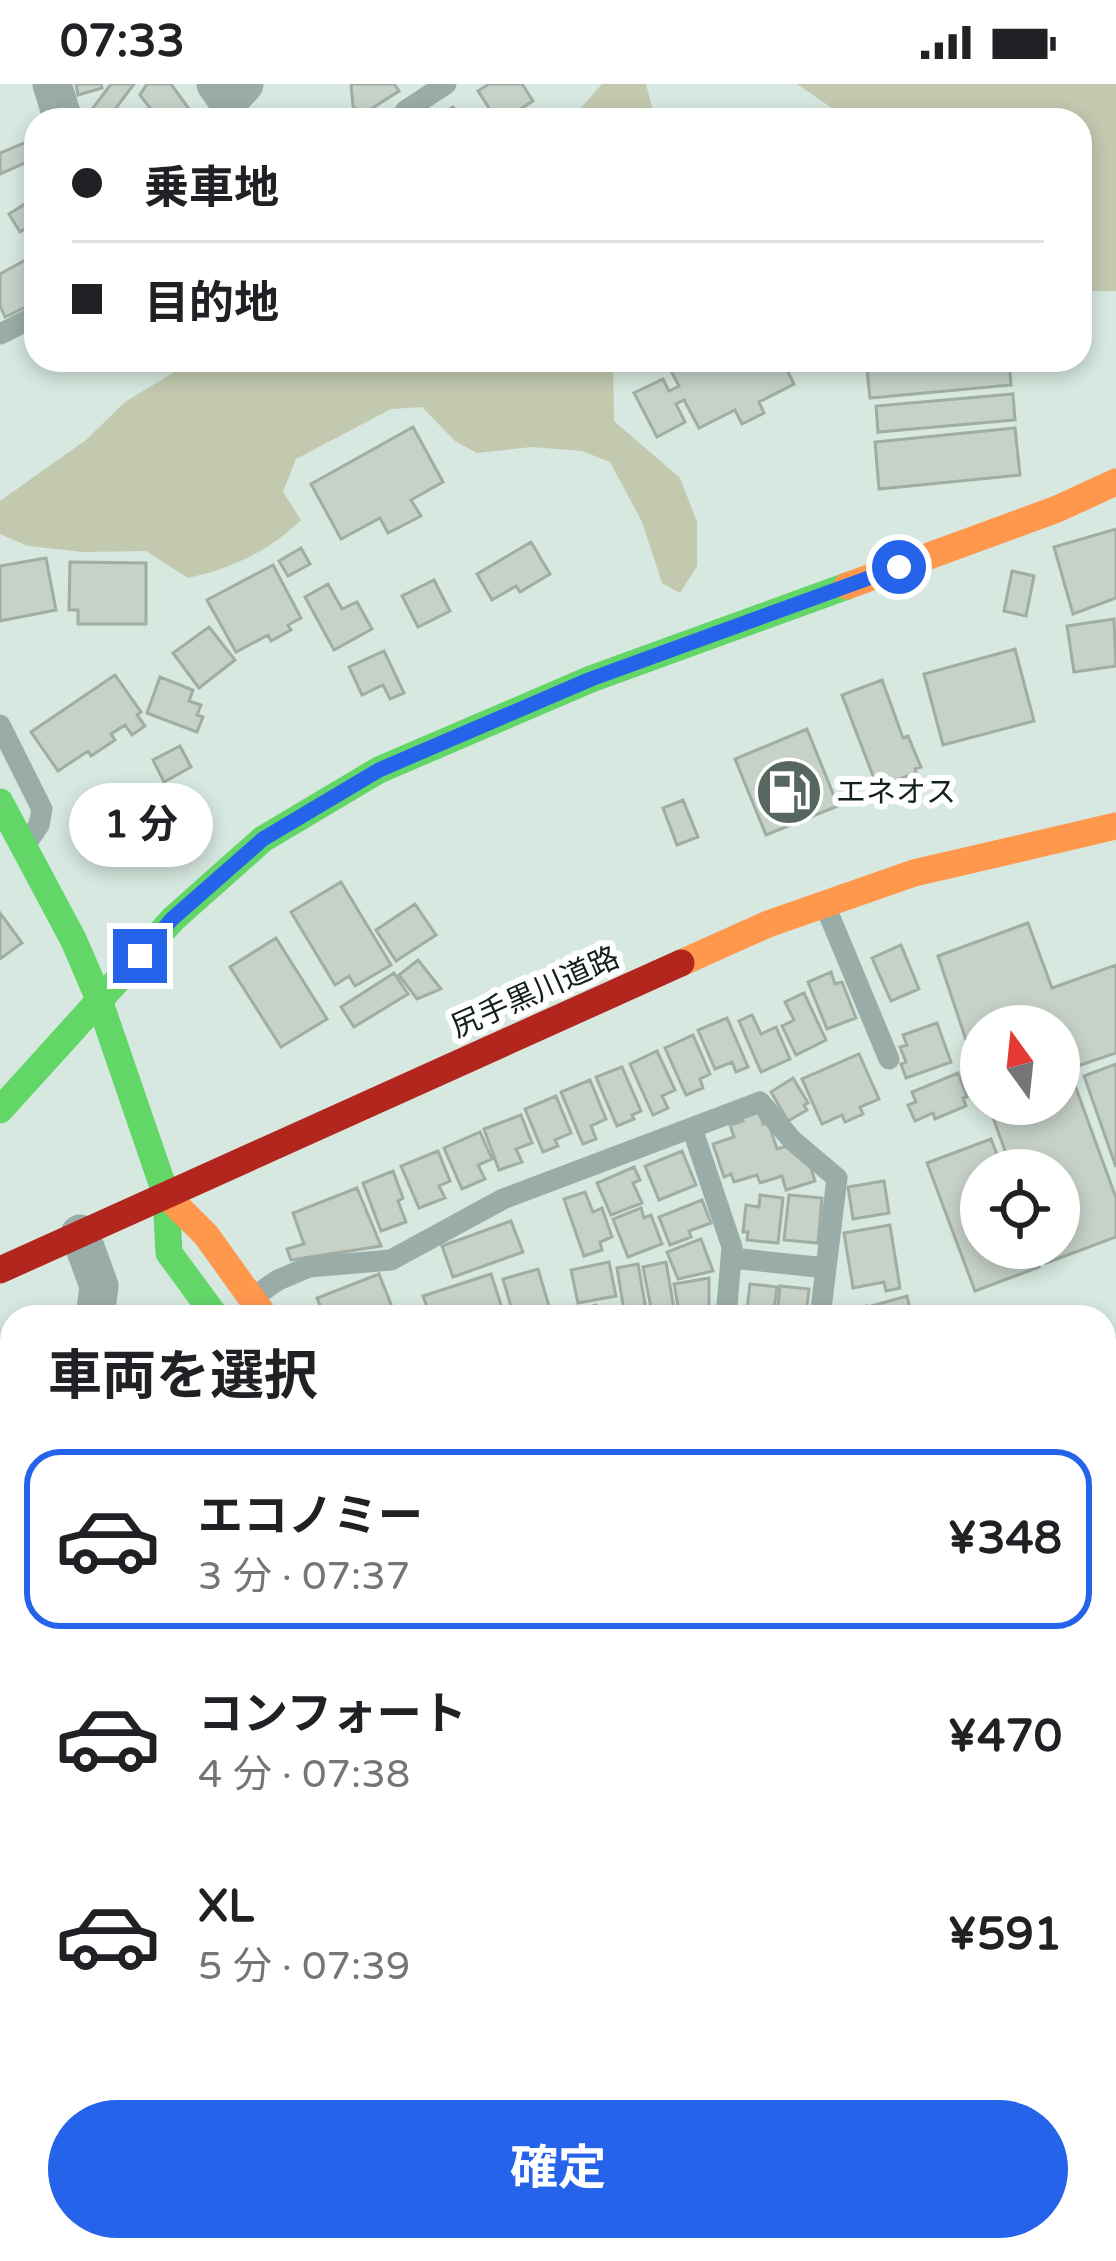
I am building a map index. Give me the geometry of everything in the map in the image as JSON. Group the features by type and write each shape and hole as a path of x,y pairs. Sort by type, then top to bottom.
{"street":[{"path":"0,1110 172,919 263,839 379,770 591,679 1057,509 1116,482"},
{"path":"0,802 22,863 74,941 98,997 166,1195 169,1253 207,1305"},
{"name":"尻手黒川道路","path":"0,1270 768,924 914,872 1116,826"},
{"path":"166,1195 206,1235 256,1305"},
{"path":"80,1234 99,1286 97,1305"}],"lane":[{"path":"410,108 446,84"},
{"path":"0,725 42,809 22,863"},
{"path":"824,903 889,1059"},
{"path":"260,1305 278,1280 309,1267 391,1260 503,1199 760,1102 792,1140 837,1178 821,1305"},
{"path":"692,1128 732,1247 727,1305"},
{"path":"732,1258 826,1268"}],"green space":[{"path":"602,84 646,84 652,108 581,108"},
{"path":"797,84 1116,84 1116,291 1092,291 1092,108 832,108"},
{"path":"174,372 613,372 614,421 680,478 697,522 697,566 680,593 662,583 642,522 610,462 582,451 532,447 477,453 455,441 422,407 391,409 296,459 283,492 301,520 263,550 204,574 188,578 146,551 83,552 28,546 0,534 0,501 86,440 125,402"}],"building":[{"path":"76,84 101,84 102,88 78,95"},
{"path":"111,84 134,84 116,108 93,108"},
{"path":"147,84 171,84 188,108 150,108 140,95"},
{"path":"351,84 394,84 399,91 372,108 353,106"},
{"path":"489,84 522,84 533,101 522,108 489,108 478,91"},
{"path":"24,143 24,163 0,174 0,153"},
{"path":"24,205 24,230 20,232 9,214"},
{"path":"24,261 24,308 5,317 0,306 0,274"},
{"path":"672,372 788,372 794,384 759,402 764,413 742,424 735,410 699,428 684,400 676,404 685,422 657,437 634,393 663,379 669,391 679,386"},
{"path":"867,372 1010,372 1011,385 870,398"},
{"path":"1013,394 1015,420 878,432 876,406"},
{"path":"413,427 443,482 411,500 421,516 388,533 380,518 341,539 311,484"},
{"path":"1015,428 1020,475 879,489 875,442"},
{"path":"1116,529 1116,598 1073,614 1054,547"},
{"path":"531,542 550,574 520,592 516,586 492,600 477,574"},
{"path":"301,548 310,564 288,576 279,561"},
{"path":"46,558 56,610 0,621 0,566"},
{"path":"70,562 146,563 146,624 78,624 78,610 69,610"},
{"path":"273,565 301,618 271,641 268,635 236,652 207,600"},
{"path":"1012,571 1034,576 1026,616 1004,611"},
{"path":"434,580 450,611 418,627 402,596"},
{"path":"328,584 342,609 357,602 372,629 334,650 305,597"},
{"path":"1114,619 1116,666 1074,672 1067,626"},
{"path":"209,627 235,660 199,688 173,653"},
{"path":"1015,649 1034,721 943,745 924,674"},
{"path":"384,651 404,693 390,699 383,685 362,695 349,667"},
{"path":"115,675 141,712 137,715 145,726 132,735 125,725 111,734 115,740 58,771 31,732"},
{"path":"160,677 193,690 189,701 201,705 197,715 203,717 197,732 147,713"},
{"path":"882,680 903,738 908,736 921,767 886,784 884,778 875,781 842,695"},
{"path":"807,729 838,806 766,835 735,759"},
{"path":"180,746 191,767 164,782 153,760"},
{"path":"683,800 698,837 677,845 663,808"},
{"path":"341,882 391,965 355,986 349,976 335,985 291,912"},
{"path":"415,904 436,935 396,961 376,930"},
{"path":"0,913 22,943 0,959"},
{"path":"1028,923 1052,988 1116,965 1116,1053 1080,1065 1080,1005 960,1005 960,1022 938,956"},
{"path":"276,938 327,1019 281,1047 230,967"},
{"path":"901,945 919,989 891,1001 872,958"},
{"path":"418,960 441,989 417,999 399,975"},
{"path":"831,972 835,984 842,982 856,1018 827,1029 808,982"},
{"path":"394,973 408,994 354,1027 341,1007"},
{"path":"804,993 826,1040 796,1055 782,1026 794,1020 785,1002"},
{"path":"752,1015 761,1034 776,1027 790,1059 761,1072 739,1021"},
{"path":"727,1018 748,1067 736,1072 732,1062 715,1069 698,1030"},
{"path":"937,1023 951,1062 906,1078 901,1064 906,1062 900,1047 907,1045 903,1035"},
{"path":"693,1035 710,1074 700,1079 703,1088 686,1095 665,1048"},
{"path":"657,1051 675,1090 662,1096 668,1108 653,1115 630,1064"},
{"path":"859,1054 879,1099 860,1107 863,1114 845,1122 842,1115 822,1124 802,1079"},
{"path":"1116,1064 1116,1167 1084,1076"},
{"path":"622,1067 641,1111 617,1126 596,1077"},
{"path":"958,1073 960,1109 915,1121 908,1105 916,1102 912,1092"},
{"path":"793,1078 808,1103 804,1105 807,1110 788,1121 771,1092"},
{"path":"590,1080 606,1119 591,1126 596,1139 583,1144 561,1092"},
{"path":"556,1096 571,1133 543,1152 525,1109"},
{"path":"1080,1099 1116,1198 1116,1237 1080,1250 1080,1149 1004,1149 996,1125 1080,1125"},
{"path":"759,1110 777,1149 787,1146 810,1165 815,1181 786,1190 782,1176 760,1183 757,1175 734,1182 731,1174 724,1177 713,1144 734,1137 730,1125"},
{"path":"521,1115 532,1143 516,1149 522,1162 499,1170 484,1129"},
{"path":"480,1132 492,1159 478,1165 485,1179 462,1189 444,1148"},
{"path":"991,1139 995,1149 964,1149"},
{"path":"438,1151 450,1181 439,1186 445,1198 419,1208 401,1166"},
{"path":"682,1151 696,1185 659,1200 645,1166"},
{"path":"960,1151 960,1251 927,1163"},
{"path":"634,1167 640,1180 633,1183 642,1203 611,1215 597,1183"},
{"path":"393,1171 406,1222 381,1231 363,1183"},
{"path":"884,1181 889,1213 853,1219 848,1187"},
{"path":"357,1188 381,1246 291,1260 287,1249 304,1244 293,1213"},
{"path":"585,1192 593,1212 602,1208 612,1237 600,1242 602,1250 584,1256 564,1199"},
{"path":"760,1195 783,1198 778,1243 747,1240 748,1232 743,1232 746,1205 759,1207"},
{"path":"789,1195 822,1198 818,1243 784,1240"},
{"path":"702,1200 711,1223 670,1245 659,1217"},
{"path":"641,1208 644,1218 651,1215 662,1244 628,1257 613,1219"},
{"path":"511,1221 523,1252 453,1277 442,1246"},
{"path":"890,1225 900,1288 886,1291 884,1282 853,1288 844,1233"},
{"path":"701,1239 713,1271 678,1279 667,1252"},
{"path":"609,1262 616,1296 578,1303 571,1270"},
{"path":"666,1262 673,1305 650,1305 643,1267"},
{"path":"638,1264 645,1305 623,1305 617,1268"},
{"path":"538,1269 549,1305 511,1305 503,1279"},
{"path":"967,1269 1034,1269 975,1291"},
{"path":"379,1274 391,1305 320,1305 317,1298"},
{"path":"491,1274 501,1305 426,1305 423,1296"},
{"path":"709,1278 709,1305 678,1305 674,1284"},
{"path":"750,1284 777,1287 775,1305 747,1305"},
{"path":"780,1286 809,1289 807,1305 778,1305"},
{"path":"907,1296 909,1305 875,1305"}],"traffic: fast":[{"path":"0,1110 173,919 263,839 379,770 591,679 847,586"},
{"path":"0,802 74,941 98,997 166,1195 169,1253 207,1305"}],"traffic: slow":[{"path":"847,586 1057,509 1116,482"},
{"path":"681,963 768,924 914,873 1116,826"},
{"path":"166,1195 206,1235 256,1305"}],"traffic: jam":[{"path":"0,1270 681,963"}],"place":[{"name":"エネオス","path":"789,792"}],"route":[{"path":"140,956 172,919 263,839 379,770 591,679 899,567"}]}
